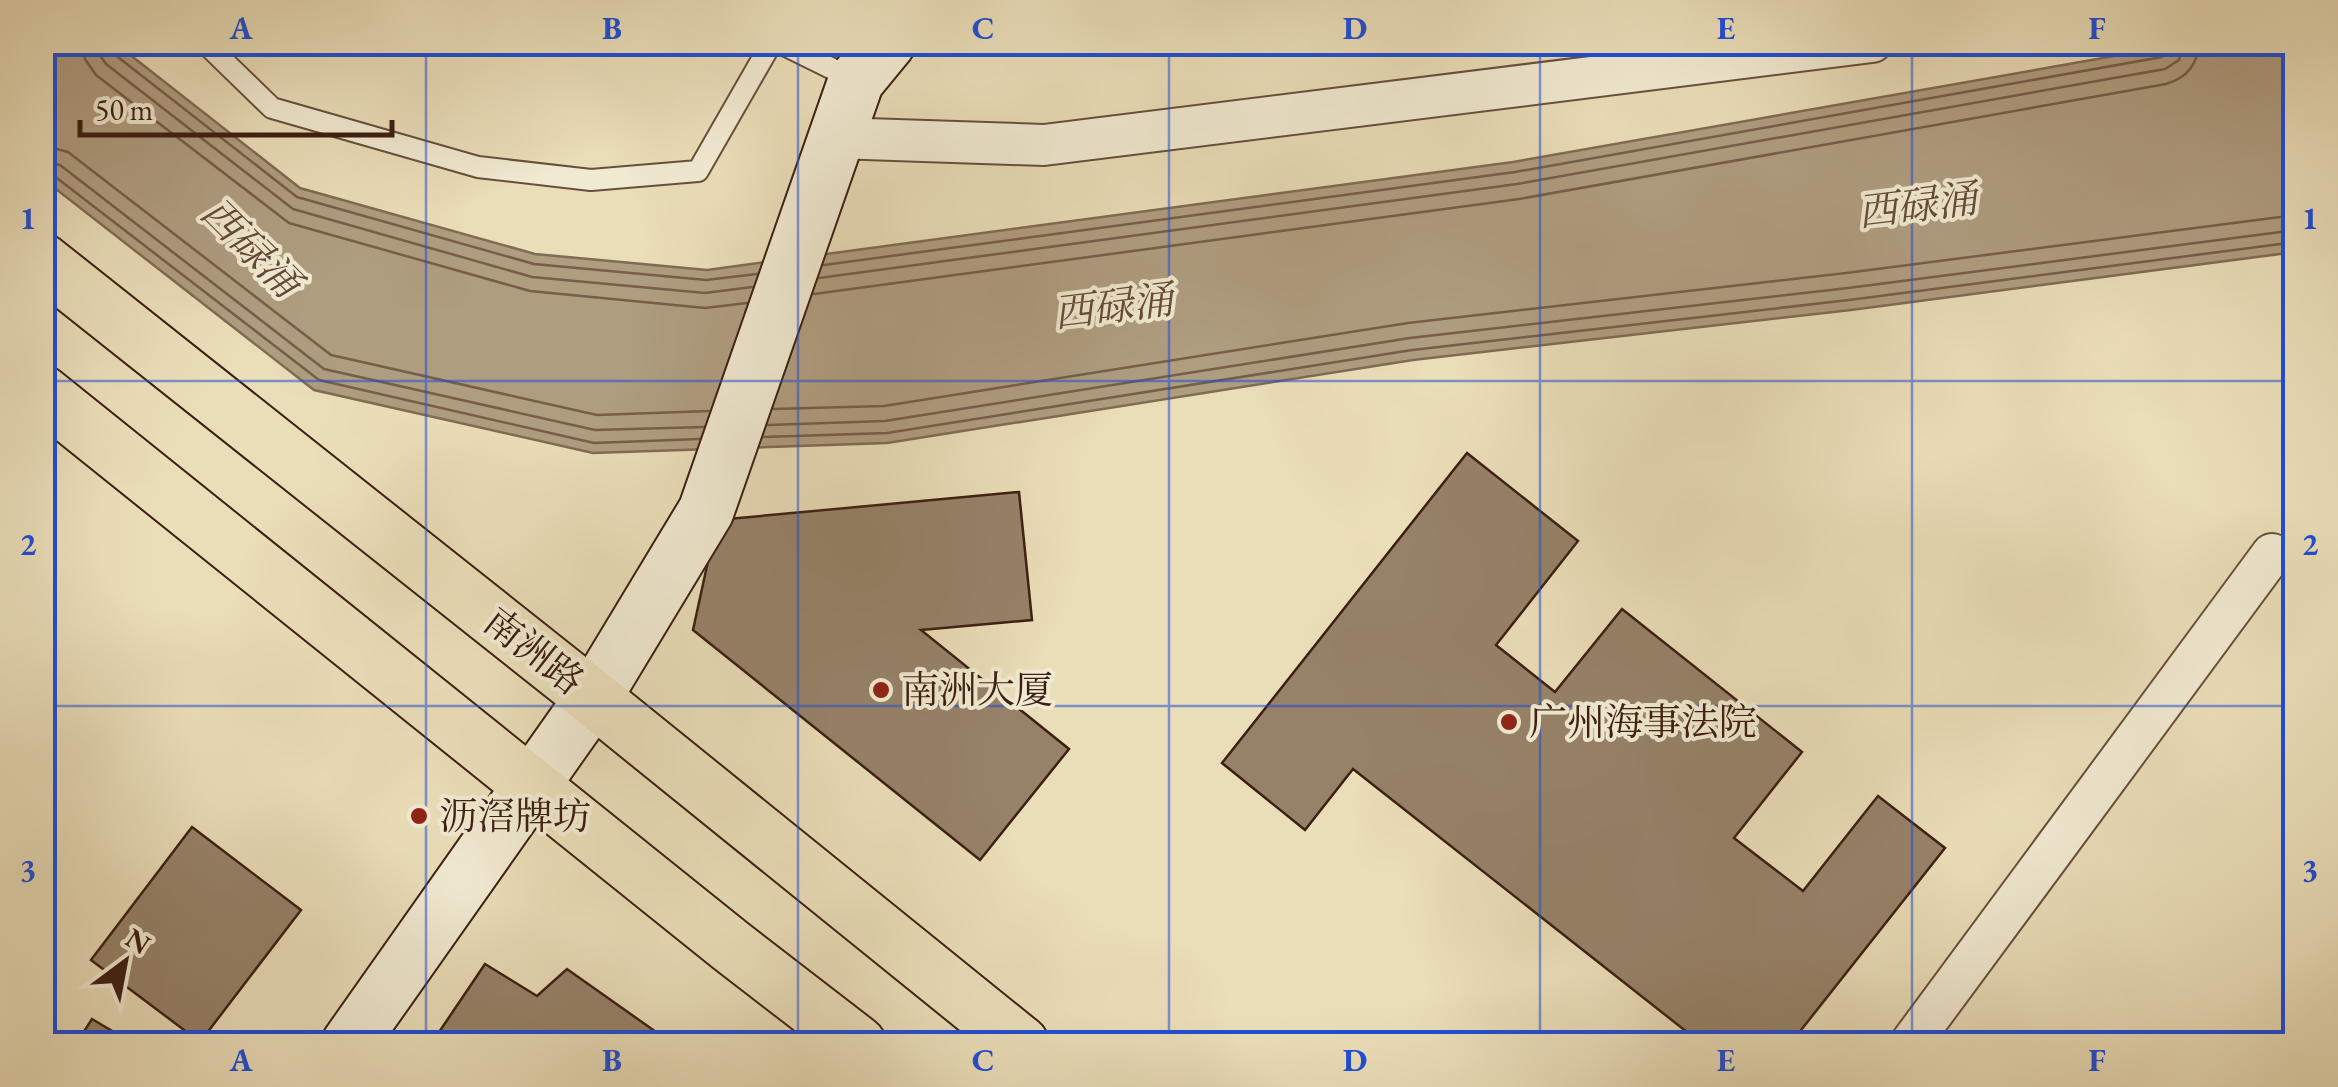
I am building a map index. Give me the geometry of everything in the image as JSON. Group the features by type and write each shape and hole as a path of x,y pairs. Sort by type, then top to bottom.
{"main road":[{"name":"南洲路","path":"42,262 593,698 1021,1044"},
{"path":"42,393 858,1044"}],"street":[{"path":"836,138 1044,145 1872,42"},
{"path":"349,1044 593,698 706,511 836,138 872,62"},
{"path":"1910,1044 2272,554"}],"lane":[{"path":"204,42 272,108 478,167 592,180 698,172 775,42 872,62"}],"water":[{"name":"西碌涌","path":"42,43 115,43 300,188 535,254 707,270 1513,162 2188,43 2295,43 2295,252 1851,310 1413,360 887,443 593,453 314,390 43,179"}],"building":[{"name":"广州海事法院","path":"1467,453 1578,541 1496,645 1555,692 1622,609 1802,752 1734,838 1803,891 1878,796 1945,848 1790,1044 1685,1044 1692,1036 1353,769 1305,830 1222,763"},
{"name":"南洲大厦","path":"1019,492 1032,620 921,630 1069,749 980,860 693,630 717,520"},
{"path":"192,827 301,910 200,1042 91,960"},
{"path":"485,964 537,996 567,969 673,1044 431,1044"},
{"path":"92,1019 134,1044 76,1044"}],"place":[{"name":"南洲大厦","path":"881,690"},
{"name":"广州海事法院","path":"1509,722"},
{"name":"沥滘牌坊","path":"419,816"}]}
